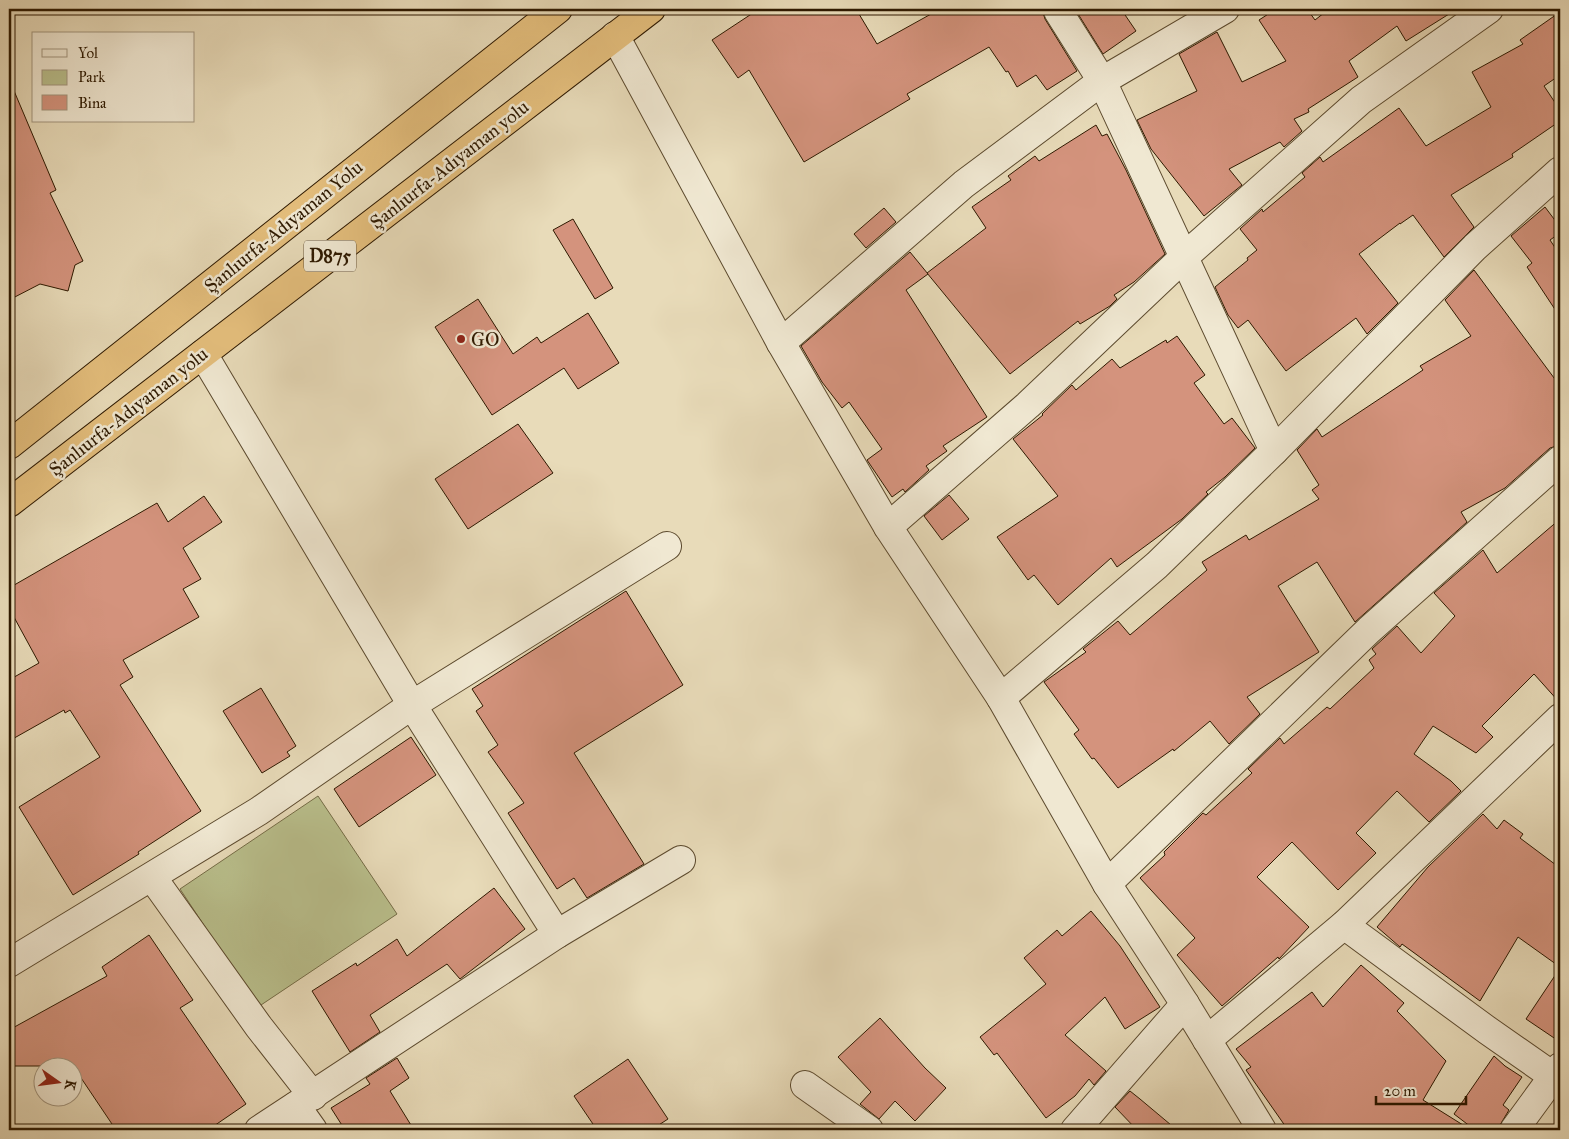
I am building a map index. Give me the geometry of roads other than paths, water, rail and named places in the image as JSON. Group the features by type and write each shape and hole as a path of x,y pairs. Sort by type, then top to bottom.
{"highway":[{"name":"Şanlıurfa-Adıyaman Yolu","path":"9,444 558,9"},
{"name":"Şanlıurfa-Adıyaman yolu","path":"9,502 651,9"}],"street":[{"path":"1058,9 1102,81 1274,452"},
{"path":"781,343 964,184 1102,81 1226,9"},
{"path":"888,527 1028,405 1184,257 1361,100 1489,9"},
{"path":"615,36 781,343 888,527 1001,698 1107,884 1185,1004 1262,1130"},
{"path":"1001,698 1156,565 1274,452 1475,247 1560,171"},
{"path":"203,354 412,705 557,934"},
{"path":"1107,884 1369,630 1560,460"},
{"path":"9,963 259,811 412,705 667,546"},
{"path":"1207,1040 1344,925 1560,718"},
{"path":"259,1130 557,934 680,860"},
{"path":"152,876 259,1027 305,1101 313,1130"},
{"path":"1344,925 1487,1030 1558,1075 1514,1130"},
{"path":"1075,1130 1185,1004"},
{"path":"806,1085 869,1130"}],"place":[{"name":"GO","path":"461,339"}]}
